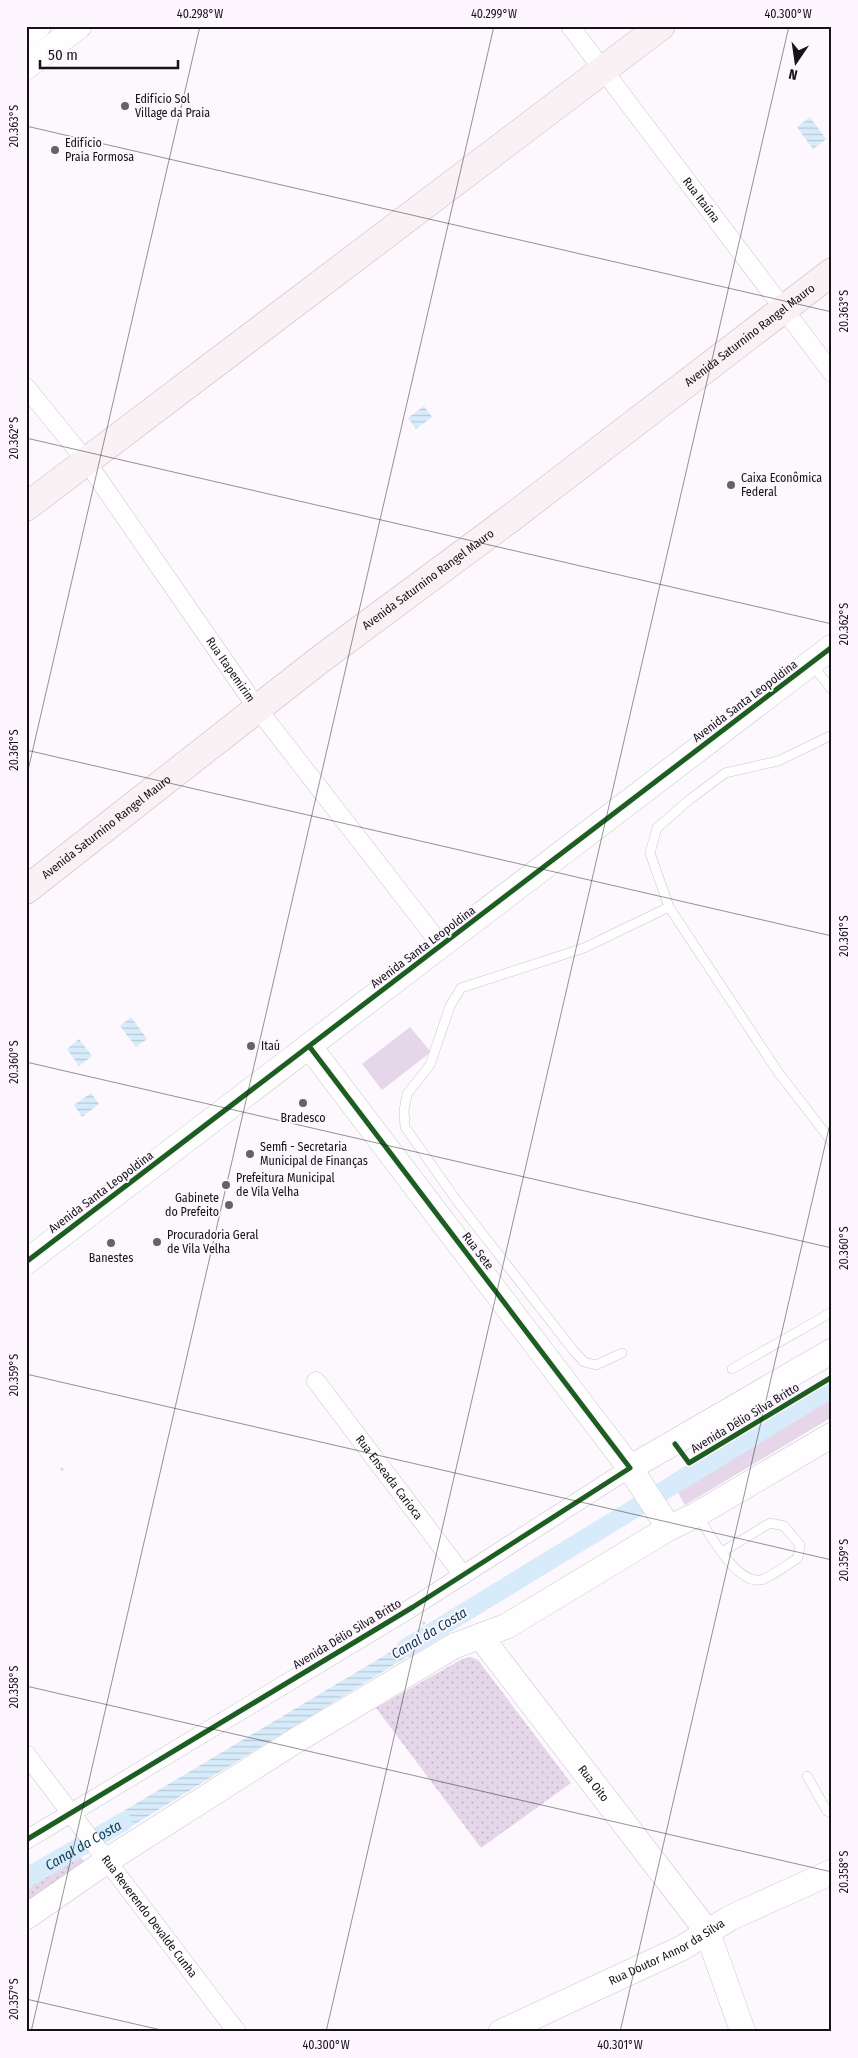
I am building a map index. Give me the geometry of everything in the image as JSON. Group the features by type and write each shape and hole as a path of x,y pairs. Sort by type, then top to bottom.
{"main road":[{"path":"26,507 661,26"},
{"name":"Avenida Saturnino Rangel Mauro","path":"26,890 257,708 507,521 832,272"}],"street":[{"path":"26,36 38,26"},
{"path":"26,67 79,26"},
{"name":"Rua Itaúna","path":"570,26 832,373"},
{"name":"Rua Itapemirim","path":"26,387 86,461 257,708 441,945"},
{"name":"Avenida Santa Leopoldina","path":"26,1262 832,647"},
{"name":"Rua Sete","path":"309,1046 636,1477 664,1520"},
{"name":"Avenida Délio Silva Britto","path":"26,1840 463,1575 636,1477 832,1351"},
{"name":"Rua Enseada Carioca","path":"316,1381 463,1575"},
{"path":"26,1917 105,1855 295,1741 454,1646 507,1626 664,1520 696,1515 832,1434"},
{"name":"Rua Oito","path":"480,1636 707,1932 742,2032"},
{"name":"Rua Reverendo Devalde Cunha","path":"26,1754 105,1855 237,2032"},
{"name":"Rua Doutor Annor da Silva","path":"500,2032 682,1948 730,1918 832,1872"}],"lane":[{"path":"811,663 832,690"},
{"path":"832,735 778,761 725,773 689,800 657,828 650,853 669,906 778,1072 832,1142"},
{"path":"622,1353 596,1365 584,1362 572,1350 507,1263 457,1201 405,1126 404,1111 408,1094 430,1065 450,1006 461,988 584,948 669,906"},
{"path":"732,1369 832,1312"},
{"path":"696,1515 722,1552 737,1572 748,1579 762,1580 798,1558 800,1546 784,1526 770,1523 722,1552"},
{"path":"807,1776 827,1811 832,1814"}],"shaded area":[{"path":"410,1027 431,1052 382,1090 362,1064"},
{"path":"832,1380 832,1417 685,1505 669,1476"},
{"path":"471,1657 478,1660 571,1783 481,1848 376,1708 462,1659"},
{"path":"80,1857 90,1866 26,1907 26,1890"}],"water":[{"path":"810,117 826,139 813,149 797,127"},
{"path":"424,406 432,417 416,429 408,418"},
{"path":"131,1017 147,1039 136,1047 120,1026"},
{"path":"79,1039 92,1056 79,1066 67,1049"},
{"path":"91,1093 99,1104 82,1117 74,1105"},
{"path":"424,1632 431,1642 106,1842 95,1828"},
{"path":"71,1846 80,1857 26,1890 26,1873"}],"waterway":[{"name":"Canal da Costa","path":"406,1648 832,1388"},
{"name":"Canal da Costa","path":"26,1878 123,1822"}],"cycle path":[{"path":"26,1262 832,647"},
{"path":"26,1840 413,1607 630,1468 309,1046"},
{"path":"675,1444 689,1463 832,1377"}],"place":[{"name":"Edifício Sol Village da Praia","path":"125,106"},
{"name":"Edifício Praia Formosa","path":"55,150"},
{"name":"Caixa Econômica Federal","path":"731,485"},
{"name":"Itaú","path":"251,1046"},
{"name":"Bradesco","path":"303,1103"},
{"name":"Semfi - Secretaria Municipal de Finanças","path":"250,1154"},
{"name":"Prefeitura Municipal de Vila Velha","path":"226,1185"},
{"name":"Gabinete do Prefeito","path":"229,1205"},
{"name":"Procuradoria Geral de Vila Velha","path":"157,1242"},
{"name":"Banestes","path":"111,1243"}]}
